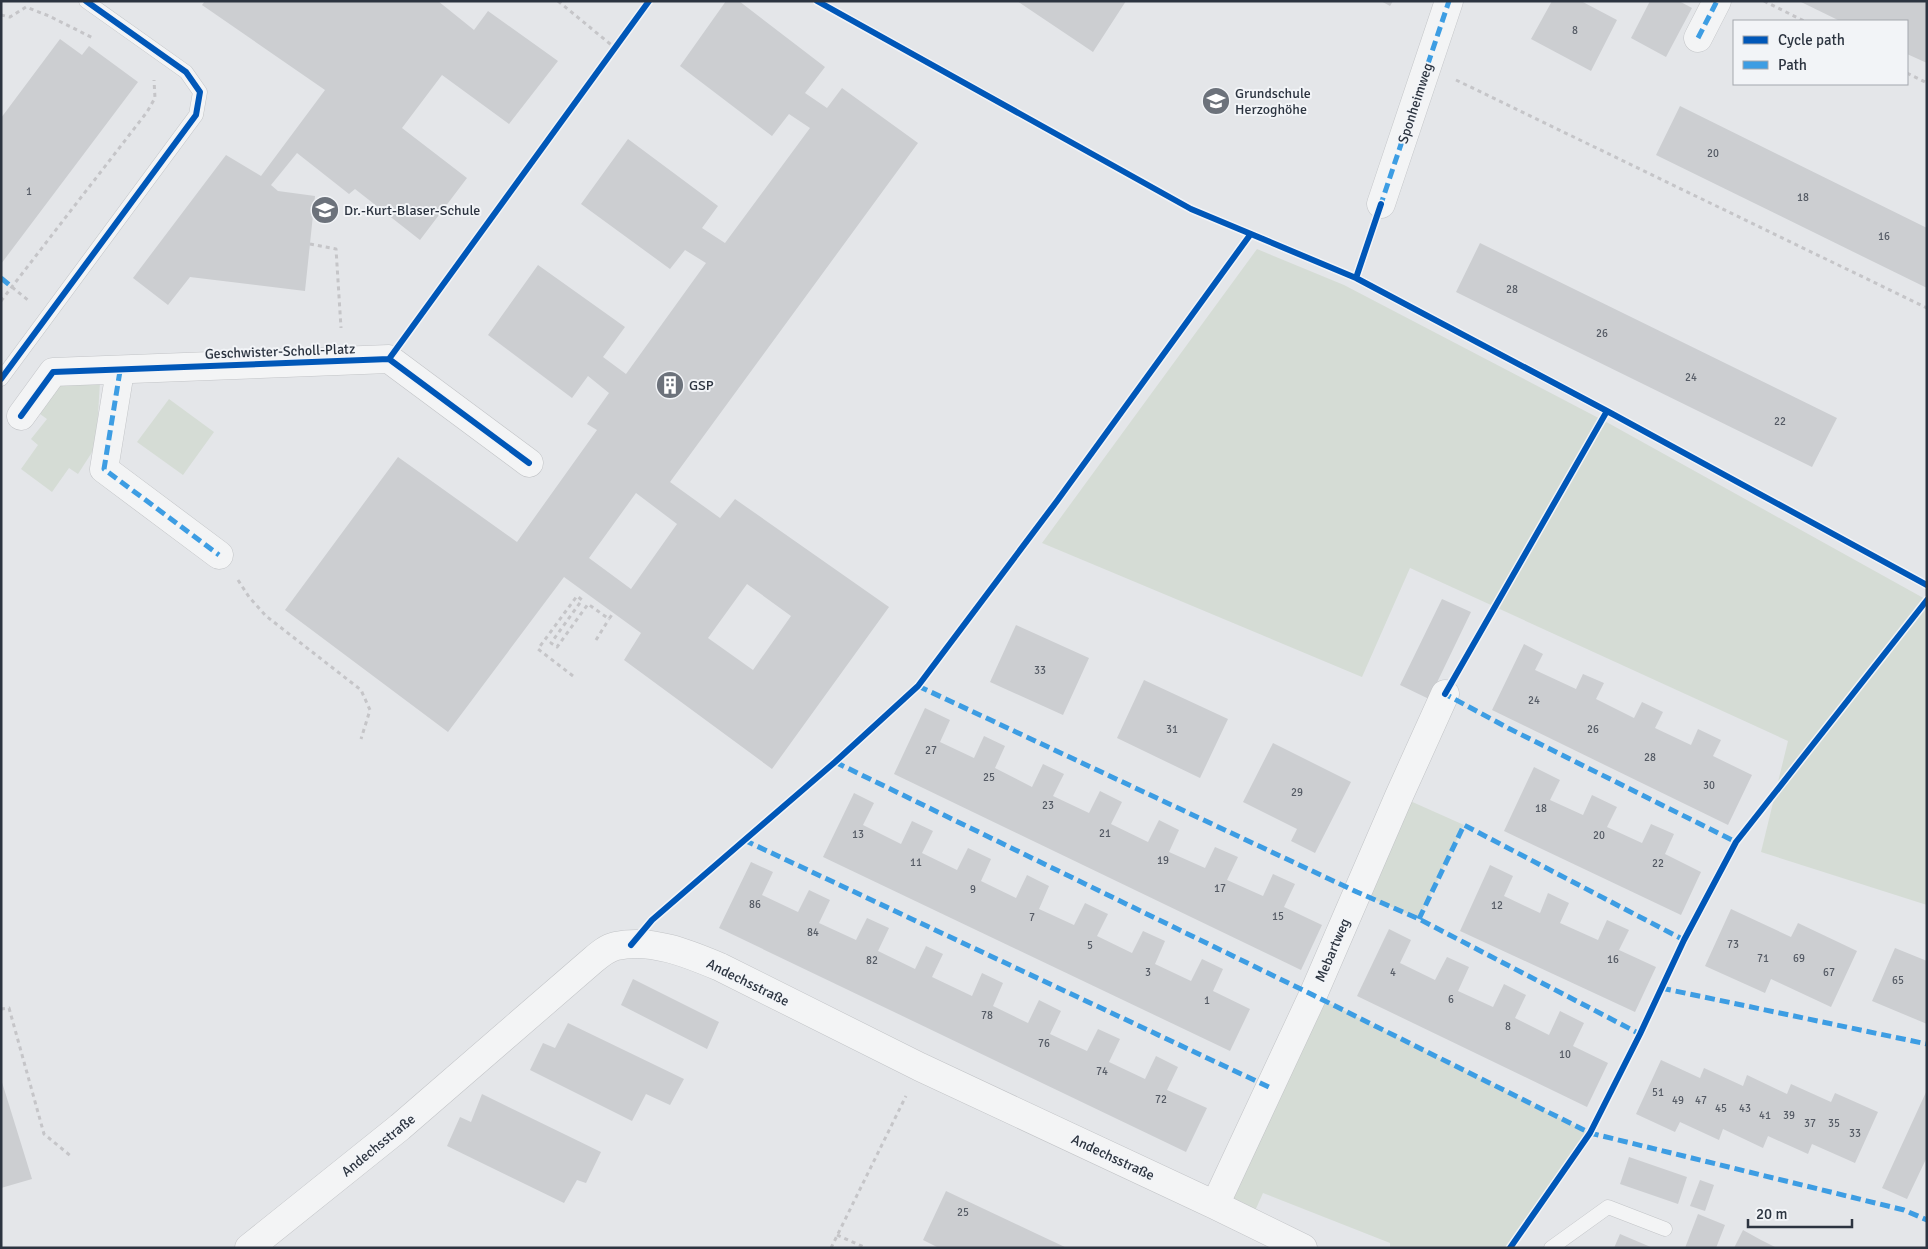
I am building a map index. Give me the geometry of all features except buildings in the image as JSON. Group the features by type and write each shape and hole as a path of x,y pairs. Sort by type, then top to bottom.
{"street":[{"name":"Sponheimweg","path":"1381,204 1426,66 1450,1"},
{"path":"1698,38 1717,1"},
{"name":"Geschwister-Scholl-Platz","path":"21,416 54,372 120,371 389,359 529,463"},
{"path":"120,371 104,470 219,555"},
{"name":"Mebartweg","path":"1215,1205 1314,995 1398,796 1446,694"},
{"name":"Andechsstraße","path":"249,1248 400,1127 604,951 616,946 646,945 689,954 720,967 920,1067 1215,1205 1302,1248"}],"lane":[{"path":"1,379 196,116 200,92 186,72 86,1"},
{"path":"1551,1248 1608,1207 1665,1229"}],"path":[{"path":"558,1 615,48"},
{"path":"1764,1 1802,20"},
{"path":"1,16 10,17 26,7 49,16 95,39"},
{"path":"1426,66 1927,308"},
{"path":"1908,73 1927,82"},
{"path":"1,301 147,112 155,98 154,76"},
{"path":"310,244 336,250 342,361"},
{"path":"236,576 249,597 266,616 361,690 370,710 361,739"},
{"path":"573,676 538,649 577,596 582,600 551,643 557,646 588,604 609,620"},
{"path":"596,640 614,613"},
{"path":"1,1009 9,1008 44,1134 72,1157"},
{"path":"831,1248 920,1067"},
{"path":"837,1235 866,1248"}],"shaded area":[{"path":"1257,249 1344,285 1610,424 1927,600 1927,905 1761,852 1788,741 1410,568 1362,677 1042,543"},
{"path":"61,380 100,382 96,446 78,474 69,468 52,492 21,469 38,445 31,439 47,419 40,414"},
{"path":"169,399 214,432 183,475 137,442"},
{"path":"1399,796 1464,825 1419,919 1357,892"},
{"path":"1313,995 1590,1133 1510,1248 1390,1248 1390,1243 1263,1193 1250,1222 1215,1205"}],"marked path":[{"path":"1380,207 1449,1"},
{"path":"1698,38 1717,1"},
{"path":"1,278 12,287"},
{"path":"120,371 104,469 219,555"},
{"path":"918,686 1357,892 1419,919 1640,1034"},
{"path":"1447,691 1445,694 1508,728 1736,842"},
{"path":"835,762 1313,995 1590,1133 1904,1210 1927,1220"},
{"path":"1419,919 1464,825 1684,940"},
{"path":"744,840 1271,1088"},
{"path":"1661,988 1927,1044"}],"cycle path":[{"path":"1,379 196,115 200,92 186,72 86,1"},
{"path":"389,359 649,1"},
{"path":"817,1 1191,209 1356,278 1607,411 1927,585"},
{"path":"1356,278 1381,204"},
{"path":"631,945 652,920 835,762 918,686 1057,501 1250,235"},
{"path":"21,416 53,372 389,359 529,463"},
{"path":"1445,694 1607,411"},
{"path":"1510,1248 1590,1133 1640,1034 1684,940 1736,842 1927,600"}],"place":[{"name":"Grundschule Herzoghöhe","path":"1216,101"},
{"name":"Dr.-Kurt-Blaser-Schule","path":"325,210"},
{"name":"GSP","path":"670,385"}]}
